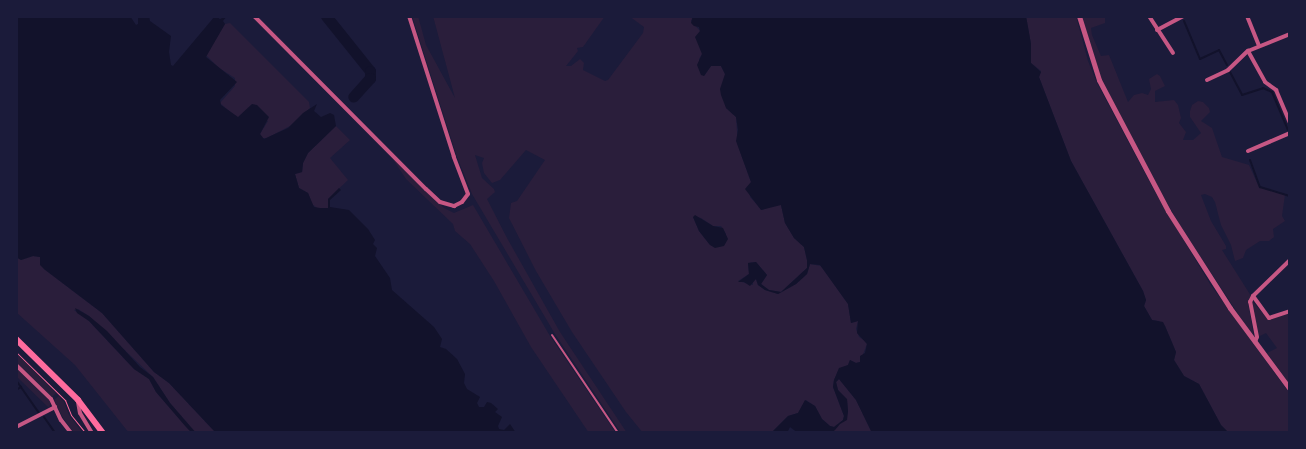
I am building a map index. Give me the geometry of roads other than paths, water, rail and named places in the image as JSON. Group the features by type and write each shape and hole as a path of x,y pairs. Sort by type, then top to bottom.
{"main road":[{"path":"16,339 78,400 103,433"}],"street":[{"path":"254,16 426,189 440,202 454,206 462,202 468,194 454,157 409,16"},
{"path":"1079,16 1099,80 1134,150 1204,270 1290,389"},
{"path":"1148,16 1173,53"},
{"path":"1157,30 1182,16"},
{"path":"1247,16 1259,46"},
{"path":"1207,80 1228,70 1248,51 1290,34"},
{"path":"1248,51 1265,82 1276,90 1290,123"},
{"path":"1248,151 1290,133"},
{"path":"1255,342 1257,337 1250,302 1253,296 1290,260"},
{"path":"1253,296 1268,318 1290,311"},
{"path":"16,365 51,399 71,433"},
{"path":"78,400 80,413 92,433"},
{"path":"16,427 55,407"}],"lane":[{"path":"552,335 618,433"}],"waterway":[{"path":"326,16 370,71 370,78 353,97"},
{"path":"1184,21 1200,59 1219,50 1227,65"},
{"path":"1230,72 1242,95 1263,88 1272,92 1288,130"},
{"path":"1250,160 1260,187 1290,196"},
{"path":"16,380 39,413"},
{"path":"16,390 21,387"},
{"path":"44,417 55,433"}]}
